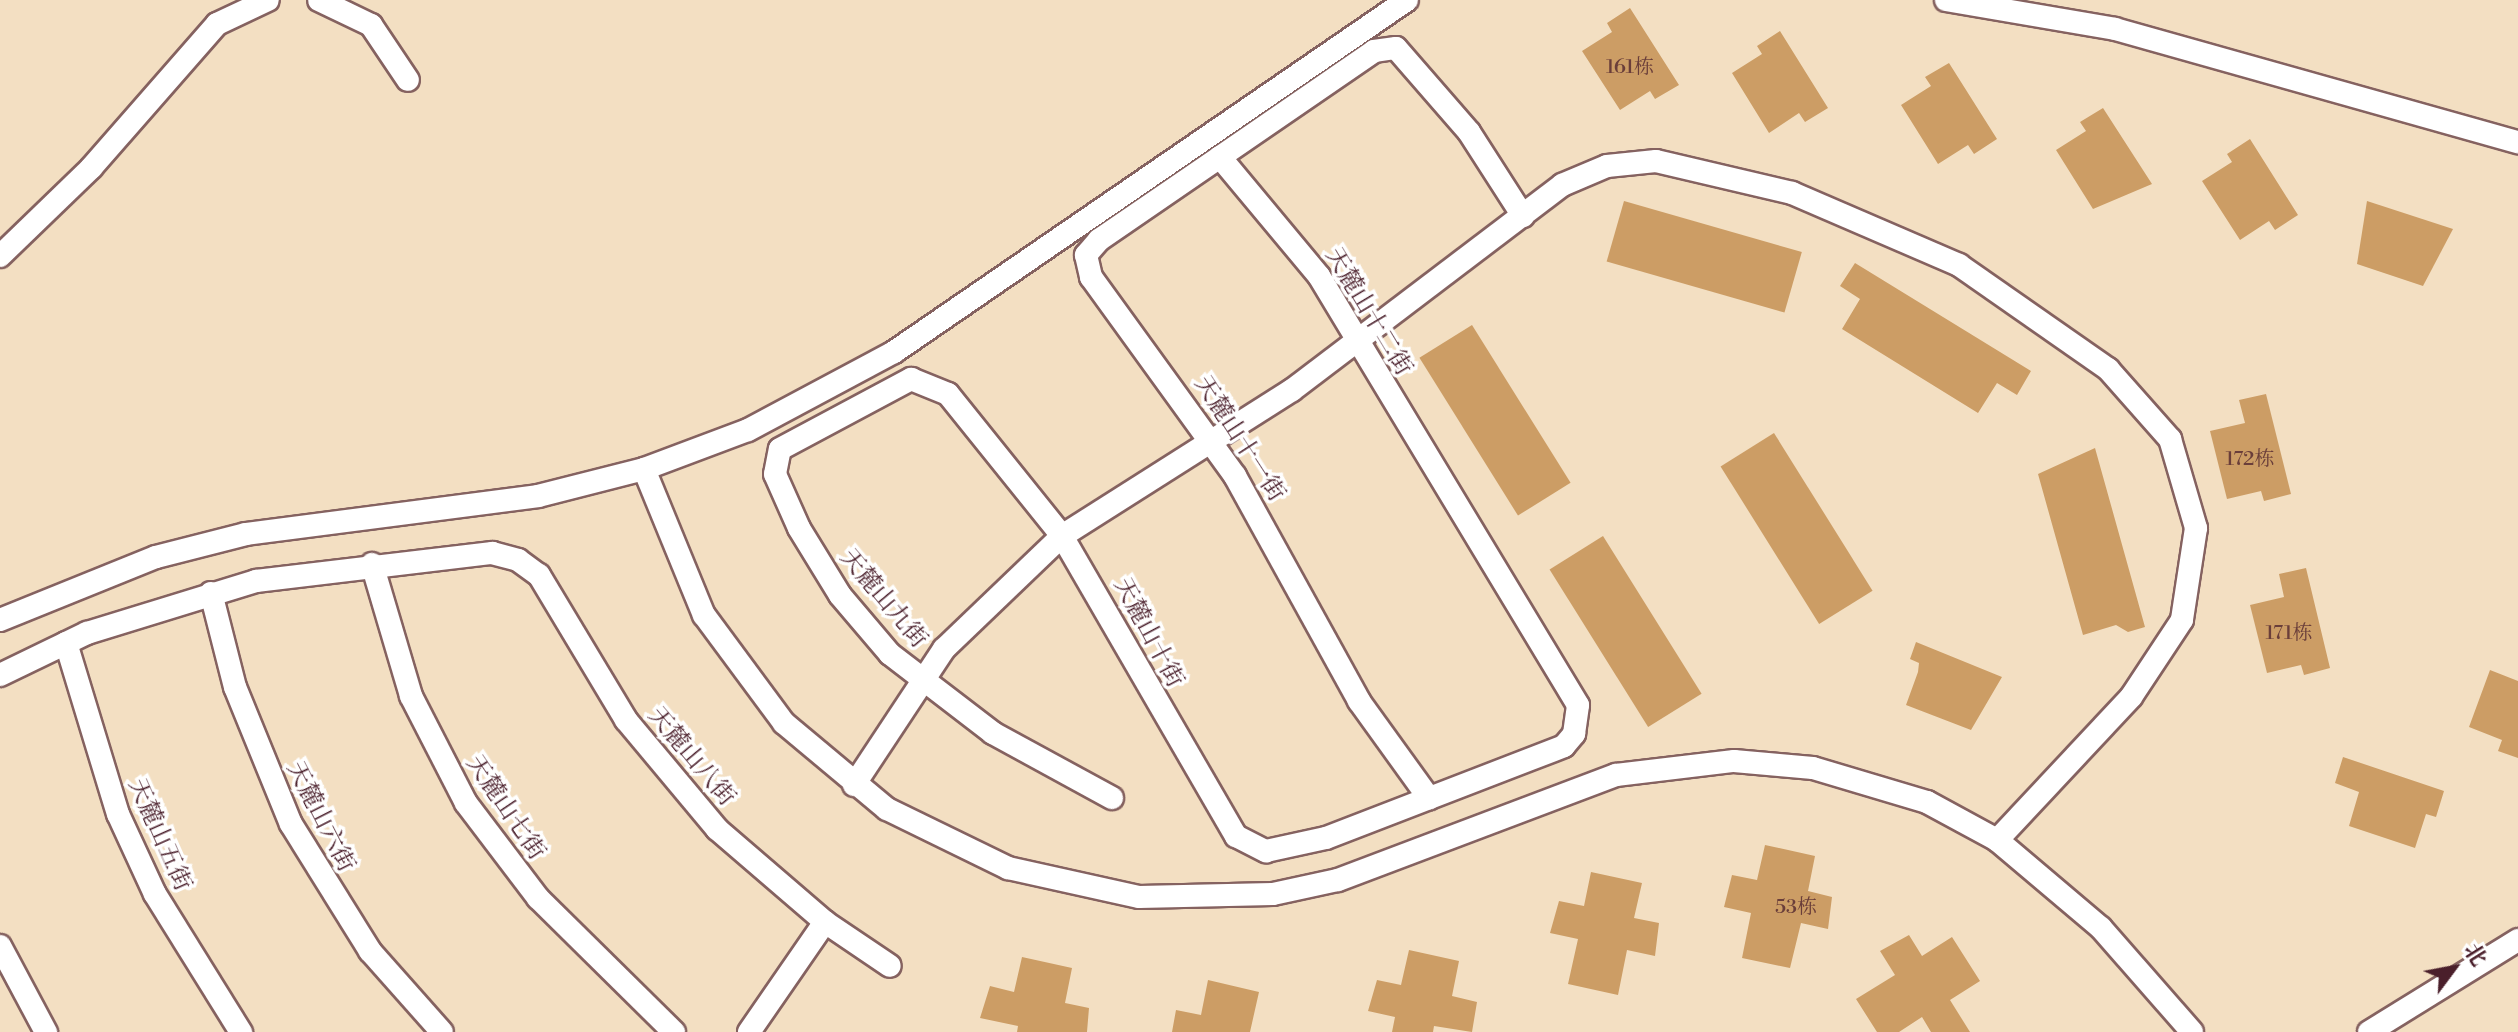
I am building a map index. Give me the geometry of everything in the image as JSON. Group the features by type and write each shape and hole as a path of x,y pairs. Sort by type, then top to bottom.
{"street":[{"path":"0,256 91,168 217,24 268,0"},
{"path":"319,0 371,25 408,80"},
{"path":"0,620 156,557 246,534 485,505 644,469 760,425 894,352 1407,0"},
{"path":"1946,0 2115,29 2518,142"},
{"path":"1220,157 1374,51 1396,48 1469,132 1523,216"},
{"name":"天麓山十二街","path":"1220,157 1282,227 1360,342 1481,555 1578,705 1574,734 1564,746 1429,798"},
{"name":"天麓山十一街","path":"1220,157 1086,255 1091,277 1212,443 1359,701 1429,798"},
{"path":"854,785 919,681 981,608 1062,536 1212,443 1360,342 1573,180 1607,166 1656,161 1792,193 1959,265 2036,314 2143,401 2188,482 2194,575 2182,620 2141,685 1997,840"},
{"name":"天麓山十街","path":"841,414 891,386 931,382 978,428 1062,536 1193,768 1250,847 1326,838 1429,798"},
{"name":"天麓山九街","path":"841,414 780,449 775,474 840,595 919,681 993,733 1112,798"},
{"path":"644,469 674,554 741,672 784,723 854,785 946,842 1008,868 1139,897 1206,899 1338,880 1578,787 1694,762 1774,763 1852,776 1927,802 1997,840 2101,928 2192,1032"},
{"name":"天麓山八街","path":"372,564 492,553 539,575 595,672 669,777 759,868 825,922 890,966"},
{"path":"0,675 66,643 211,593 372,564"},
{"name":"天麓山七街","path":"372,564 411,696 466,803 538,898 674,1032"},
{"name":"天麓山六街","path":"211,593 235,687 291,824 370,951 442,1032"},
{"name":"天麓山五街","path":"66,643 118,814 191,958 241,1032"},
{"path":"749,1032 825,922"},
{"path":"2369,1032 2518,940"},
{"path":"0,946 46,1032"}],"building":[{"path":"1630,8 1679,85 1655,99 1650,91 1620,110 1582,51 1612,32 1607,23"},
{"path":"1780,31 1828,108 1805,122 1799,113 1769,133 1732,73 1762,54 1757,46"},
{"path":"1949,63 1997,139 1974,154 1968,145 1938,164 1901,105 1931,86 1925,77"},
{"path":"2103,108 2152,184 2093,209 2056,150 2086,131 2080,122"},
{"path":"2250,139 2298,215 2275,230 2269,221 2240,240 2202,181 2232,162 2227,154"},
{"path":"1624,201 1802,252 1784,313 1607,262"},
{"path":"2367,201 2453,229 2423,286 2357,264"},
{"path":"1855,263 2031,371 2017,395 1997,383 1978,413 1842,329 1860,299 1840,286"},
{"path":"1472,325 1571,483 1518,516 1419,358"},
{"path":"2266,394 2291,494 2264,501 2261,491 2227,499 2210,431 2245,423 2239,400"},
{"path":"1774,433 1873,591 1819,624 1721,466"},
{"path":"2095,448 2145,627 2128,632 2116,625 2083,635 2038,474"},
{"path":"1603,536 1702,694 1648,727 1550,569"},
{"path":"2306,568 2330,668 2304,675 2301,665 2267,673 2250,605 2284,597 2279,574"},
{"path":"1916,642 2002,677 1971,730 1906,705 1918,672 1919,663 1910,659"},
{"path":"2490,670 2518,681 2518,758 2498,751 2502,740 2469,727"},
{"path":"2343,757 2444,791 2436,817 2426,814 2415,848 2349,826 2359,792 2335,783"},
{"path":"1765,845 1815,856 1808,891 1832,897 1828,929 1801,923 1790,968 1742,958 1751,913 1724,907 1732,875 1757,880"},
{"path":"1591,872 1642,883 1634,918 1659,923 1655,956 1627,950 1618,995 1568,984 1578,939 1550,933 1559,901 1584,906"},
{"path":"1909,935 1922,956 1952,937 1980,981 1950,1000 1970,1032 1931,1032 1922,1017 1899,1032 1877,1032 1856,999 1895,975 1880,951"},
{"path":"1409,950 1459,961 1452,996 1477,1002 1472,1032 1434,1026 1433,1032 1392,1032 1395,1017 1368,1011 1377,980 1401,985"},
{"path":"1022,957 1072,968 1065,1003 1089,1008 1087,1032 1017,1032 1018,1026 980,1018 990,986 1014,992"},
{"path":"1208,980 1259,992 1250,1032 1172,1032 1176,1010 1201,1015"}]}
